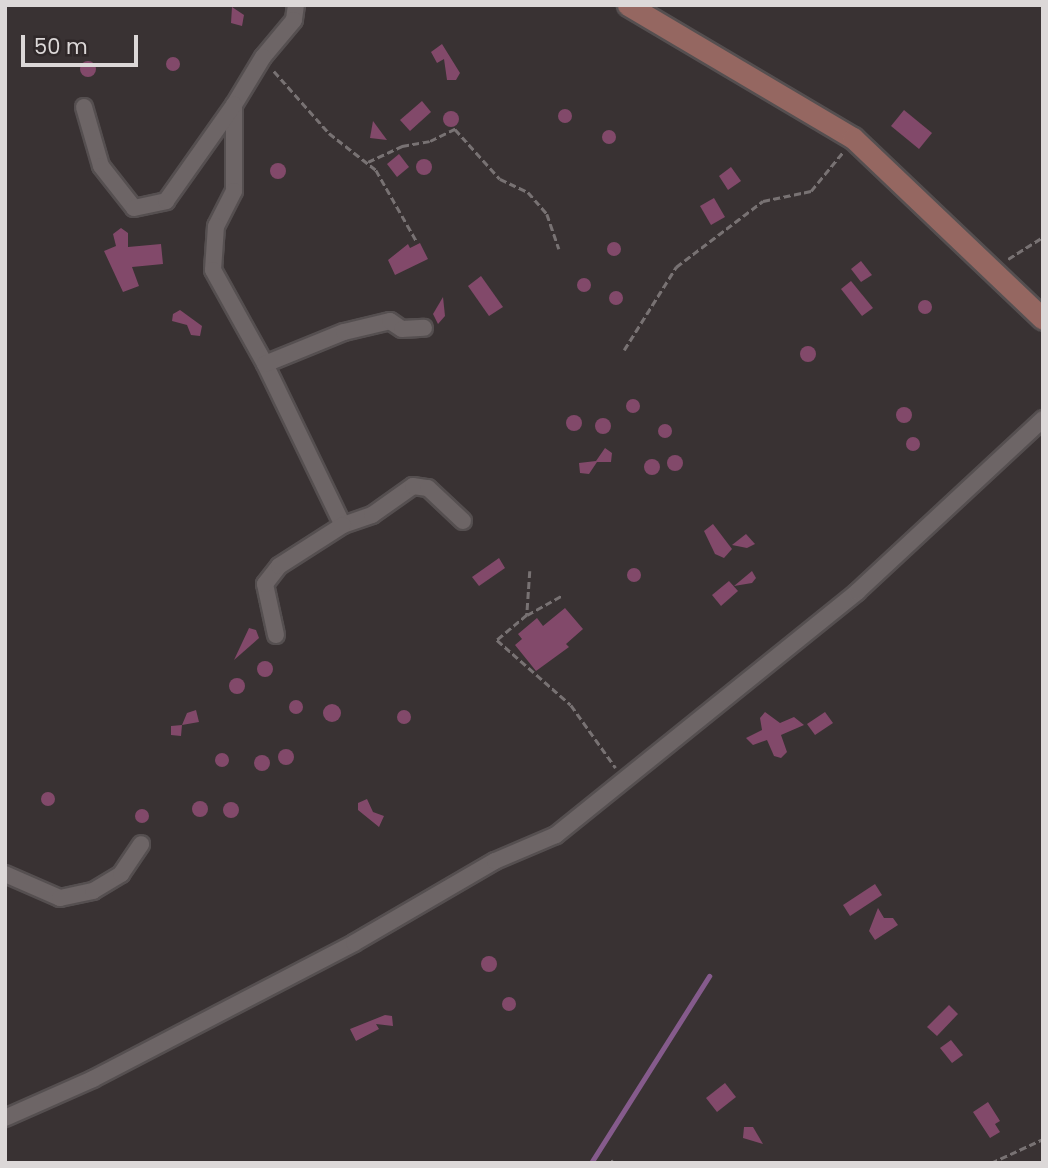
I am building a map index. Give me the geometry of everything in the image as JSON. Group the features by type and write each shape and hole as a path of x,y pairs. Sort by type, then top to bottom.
{"street":[{"path":"84,107 102,166 134,208 166,201 234,105 263,57 294,20 296,5"},
{"path":"628,5 853,138 994,268 1043,319"},
{"path":"234,105 234,191 216,226 213,270 265,364 343,526"},
{"path":"265,364 345,332 390,321 402,330 424,328"},
{"path":"5,1118 93,1079 354,943 495,861 555,835 626,782 856,592 1043,419"},
{"path":"276,635 267,609 265,584 279,566 343,526 372,515 413,486 428,488 464,521"},
{"path":"5,874 60,898 93,891 121,874 141,844"}],"path":[{"path":"263,57 329,133 368,162 416,240"},
{"path":"368,162 402,146 430,141 456,129 500,179 528,192 547,214 559,249"},
{"path":"624,351 676,267 763,201 811,191 853,138"},
{"path":"994,268 1043,237"},
{"path":"527,615 530,571"},
{"path":"563,595 527,615 497,640 571,705 626,782"},
{"path":"992,1163 1043,1139"}],"building":[{"path":"232,7 244,15 242,26 231,23"},
{"path":"442,44 460,73 456,80 447,80 444,59 437,63 431,52"},
{"path":"170,57 176,57 180,64 176,71 170,71 166,67 166,61"},
{"path":"88,61 96,69 88,77 80,69"},
{"path":"422,101 431,112 410,131 400,120"},
{"path":"562,109 568,109 572,116 568,123 562,123 558,119 558,113"},
{"path":"904,110 932,133 919,149 891,126"},
{"path":"451,111 459,119 451,127 443,119"},
{"path":"373,121 387,140 370,138"},
{"path":"606,130 612,130 616,137 612,144 606,144 602,140 602,134"},
{"path":"399,154 409,167 397,177 387,164"},
{"path":"424,159 432,167 424,175 416,167"},
{"path":"278,163 286,171 278,179 270,171"},
{"path":"731,167 741,181 728,190 719,176"},
{"path":"714,198 725,217 711,225 700,206"},
{"path":"121,228 128,233 128,247 161,244 163,264 132,267 139,286 123,292 104,251 116,246 113,234"},
{"path":"611,242 617,242 621,249 617,256 611,256 607,252 607,246"},
{"path":"420,243 428,259 395,275 388,260 408,244 410,248"},
{"path":"861,261 872,275 861,282 851,269"},
{"path":"481,276 503,307 489,316 468,286"},
{"path":"581,278 587,278 591,285 587,292 581,292 577,288 577,282"},
{"path":"851,281 873,308 862,316 841,289"},
{"path":"613,291 619,291 623,298 619,305 613,305 609,301 609,295"},
{"path":"443,297 445,316 438,324 433,314"},
{"path":"922,300 928,300 932,307 928,314 922,314 918,310 918,304"},
{"path":"180,310 202,326 200,336 191,335 187,325 172,321 173,314"},
{"path":"808,346 814,348 814,360 808,362 802,360 800,354 802,348"},
{"path":"630,399 636,399 640,406 636,413 630,413 626,409 626,403"},
{"path":"904,407 912,415 904,423 896,415"},
{"path":"574,415 582,423 574,431 566,423"},
{"path":"603,418 611,426 603,434 595,426"},
{"path":"662,424 668,424 672,431 668,438 662,438 658,434 658,428"},
{"path":"910,437 916,437 920,444 916,451 910,451 906,447 906,441"},
{"path":"605,448 612,453 611,462 597,462 589,474 580,473 579,463 596,461"},
{"path":"675,455 681,457 681,469 675,471 669,469 667,463 669,457"},
{"path":"652,459 660,467 652,475 644,467"},
{"path":"713,524 732,549 724,558 715,554 704,531"},
{"path":"746,534 755,544 747,548 732,545"},
{"path":"499,558 505,568 479,586 472,577"},
{"path":"631,568 637,568 641,575 637,582 631,582 627,578 627,572"},
{"path":"752,571 756,578 752,583 734,586"},
{"path":"729,581 738,591 721,606 712,595"},
{"path":"565,608 583,629 566,644 569,647 536,671 515,645 522,639 518,634 537,618 543,626"},
{"path":"249,628 256,630 259,638 234,660"},
{"path":"265,661 273,669 265,677 257,669"},
{"path":"237,678 245,686 237,694 229,686"},
{"path":"293,700 299,700 303,707 299,714 293,714 289,710 289,704"},
{"path":"332,704 338,707 341,713 338,719 332,722 326,719 323,713 326,707"},
{"path":"196,710 199,722 182,725 187,713"},
{"path":"401,710 407,710 411,717 407,724 401,724 397,720 397,714"},
{"path":"765,712 780,723 794,717 804,725 781,735 787,752 781,758 774,756 767,740 753,745 746,738 762,730 760,718"},
{"path":"825,712 833,723 815,735 807,724"},
{"path":"182,725 181,736 171,735 171,726"},
{"path":"283,749 289,749 294,757 292,763 283,765 278,760 278,754"},
{"path":"219,753 225,753 229,760 225,767 219,767 215,763 215,757"},
{"path":"262,755 270,763 262,771 254,763"},
{"path":"45,792 51,792 55,799 51,806 45,806 41,802 41,796"},
{"path":"367,799 373,812 384,816 379,827 358,810 358,803"},
{"path":"200,801 208,809 200,817 192,809"},
{"path":"231,802 239,810 231,818 223,810"},
{"path":"139,809 145,809 149,816 145,823 139,823 135,819 135,813"},
{"path":"875,884 882,895 850,916 843,905"},
{"path":"878,908 884,918 893,918 898,925 875,940 869,931"},
{"path":"489,956 497,964 489,972 481,964"},
{"path":"506,997 512,997 516,1004 512,1011 506,1011 502,1007 502,1001"},
{"path":"949,1005 958,1014 937,1036 927,1027"},
{"path":"385,1015 392,1016 393,1026 376,1024 379,1029 356,1041 350,1029"},
{"path":"951,1040 963,1055 952,1063 940,1048"},
{"path":"725,1083 736,1097 717,1112 706,1098"},
{"path":"988,1102 1000,1121 995,1124 1000,1132 990,1138 973,1112"},
{"path":"744,1127 753,1127 763,1144 743,1138"}],"waterway":[{"path":"591,1163 709,976"}]}
